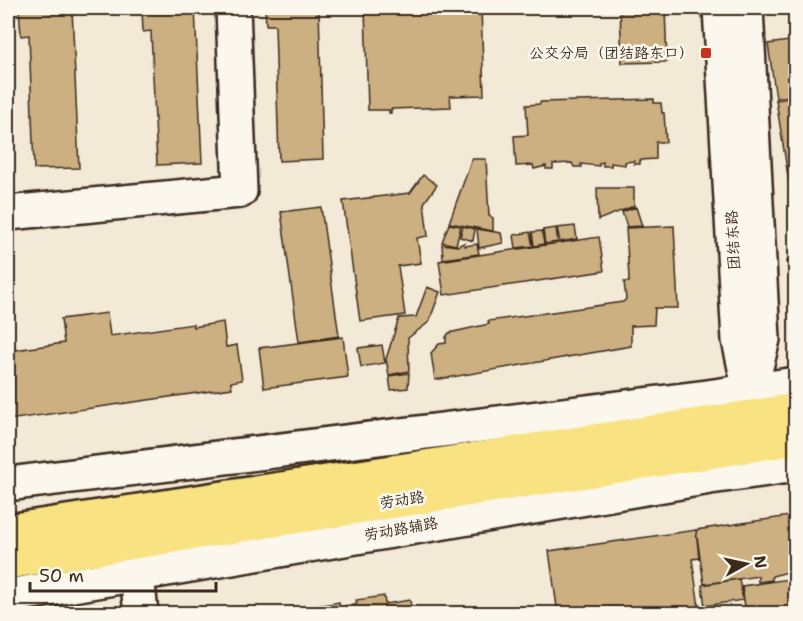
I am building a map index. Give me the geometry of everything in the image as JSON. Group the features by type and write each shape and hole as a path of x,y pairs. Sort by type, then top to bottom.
{"main road":[{"name":"劳动路","path":"8,562 754,430 795,410"},
{"name":"劳动路","path":"8,531 754,430 795,438"}],"street":[{"path":"8,213 240,191 234,8"},
{"name":"团结东路","path":"720,8 739,340 754,430"},
{"path":"746,8 763,339 754,430"},
{"name":"劳动路辅路","path":"8,596 136,574 754,430 795,384"},
{"name":"劳动路辅路","path":"8,484 754,430 795,465"},
{"path":"136,574 141,614"}],"building":[{"path":"19,8 72,8 79,168 34,169 29,35 21,36"},
{"path":"142,8 195,8 202,163 157,165 151,31 143,32"},
{"path":"265,8 319,8 323,159 279,161 275,25 266,25"},
{"path":"365,8 481,8 484,95 450,96 451,107 391,109 391,113 389,110 368,110"},
{"path":"620,8 665,8 667,62 622,63"},
{"path":"796,40 796,95 776,98 768,44"},
{"path":"796,97 796,227 776,100"},
{"path":"654,99 654,103 661,103 662,113 664,113 666,142 656,142 656,159 640,160 640,164 634,164 634,161 625,162 625,165 611,163 611,166 603,166 603,162 599,163 599,166 581,164 582,167 574,167 572,163 553,164 553,169 546,169 546,166 534,169 533,165 516,166 514,136 528,135 526,105 540,104 540,102"},
{"path":"472,159 486,159 489,216 493,218 493,231 449,223"},
{"path":"423,175 437,185 424,203 428,236 417,238 421,263 398,266 405,315 360,321 343,201 410,193"},
{"path":"597,188 634,188 634,206 598,220"},
{"path":"321,207 339,336 299,342 281,212"},
{"path":"636,207 642,226 627,227 622,212"},
{"path":"449,224 461,226 456,245 442,242"},
{"path":"463,226 475,229 473,241 460,237"},
{"path":"575,226 577,239 560,242 557,228"},
{"path":"674,226 678,308 655,308 654,325 631,326 631,346 435,380 431,353 439,344 446,343 449,333 489,324 488,321 623,302 626,299 624,282 629,282 626,228"},
{"path":"556,228 558,242 545,244 543,230"},
{"path":"477,229 501,233 503,243 479,248"},
{"path":"542,231 544,244 534,246 532,232"},
{"path":"530,232 533,246 516,248 514,235"},
{"path":"599,237 604,271 444,295 439,261"},
{"path":"464,243 465,246 477,244 479,254 443,259 442,244 457,246"},
{"path":"796,260 796,297 793,297 787,261"},
{"path":"427,287 440,292 429,322 408,338 409,371 389,375 386,359 399,318 416,317"},
{"path":"107,313 110,336 223,322 226,347 237,345 242,380 231,382 232,388 8,420 8,351 64,343 61,319"},
{"path":"343,337 348,377 264,388 259,348"},
{"path":"382,345 385,363 361,367 358,348"},
{"path":"409,373 408,388 391,390 389,376"},
{"path":"796,515 796,570 772,576 772,580 758,582 758,576 704,584 696,530"},
{"path":"696,530 699,558 692,559 699,607 692,608 692,614 558,614 549,551"},
{"path":"739,579 743,600 705,606 702,585"},
{"path":"789,579 794,614 746,614 742,586"},
{"path":"384,596 385,604 410,600 412,613 311,614 310,607 339,602 340,611 345,610 345,606 357,604 356,600"}],"place":[{"name":"公交分局（团结路东口）","path":"706,53"}]}
